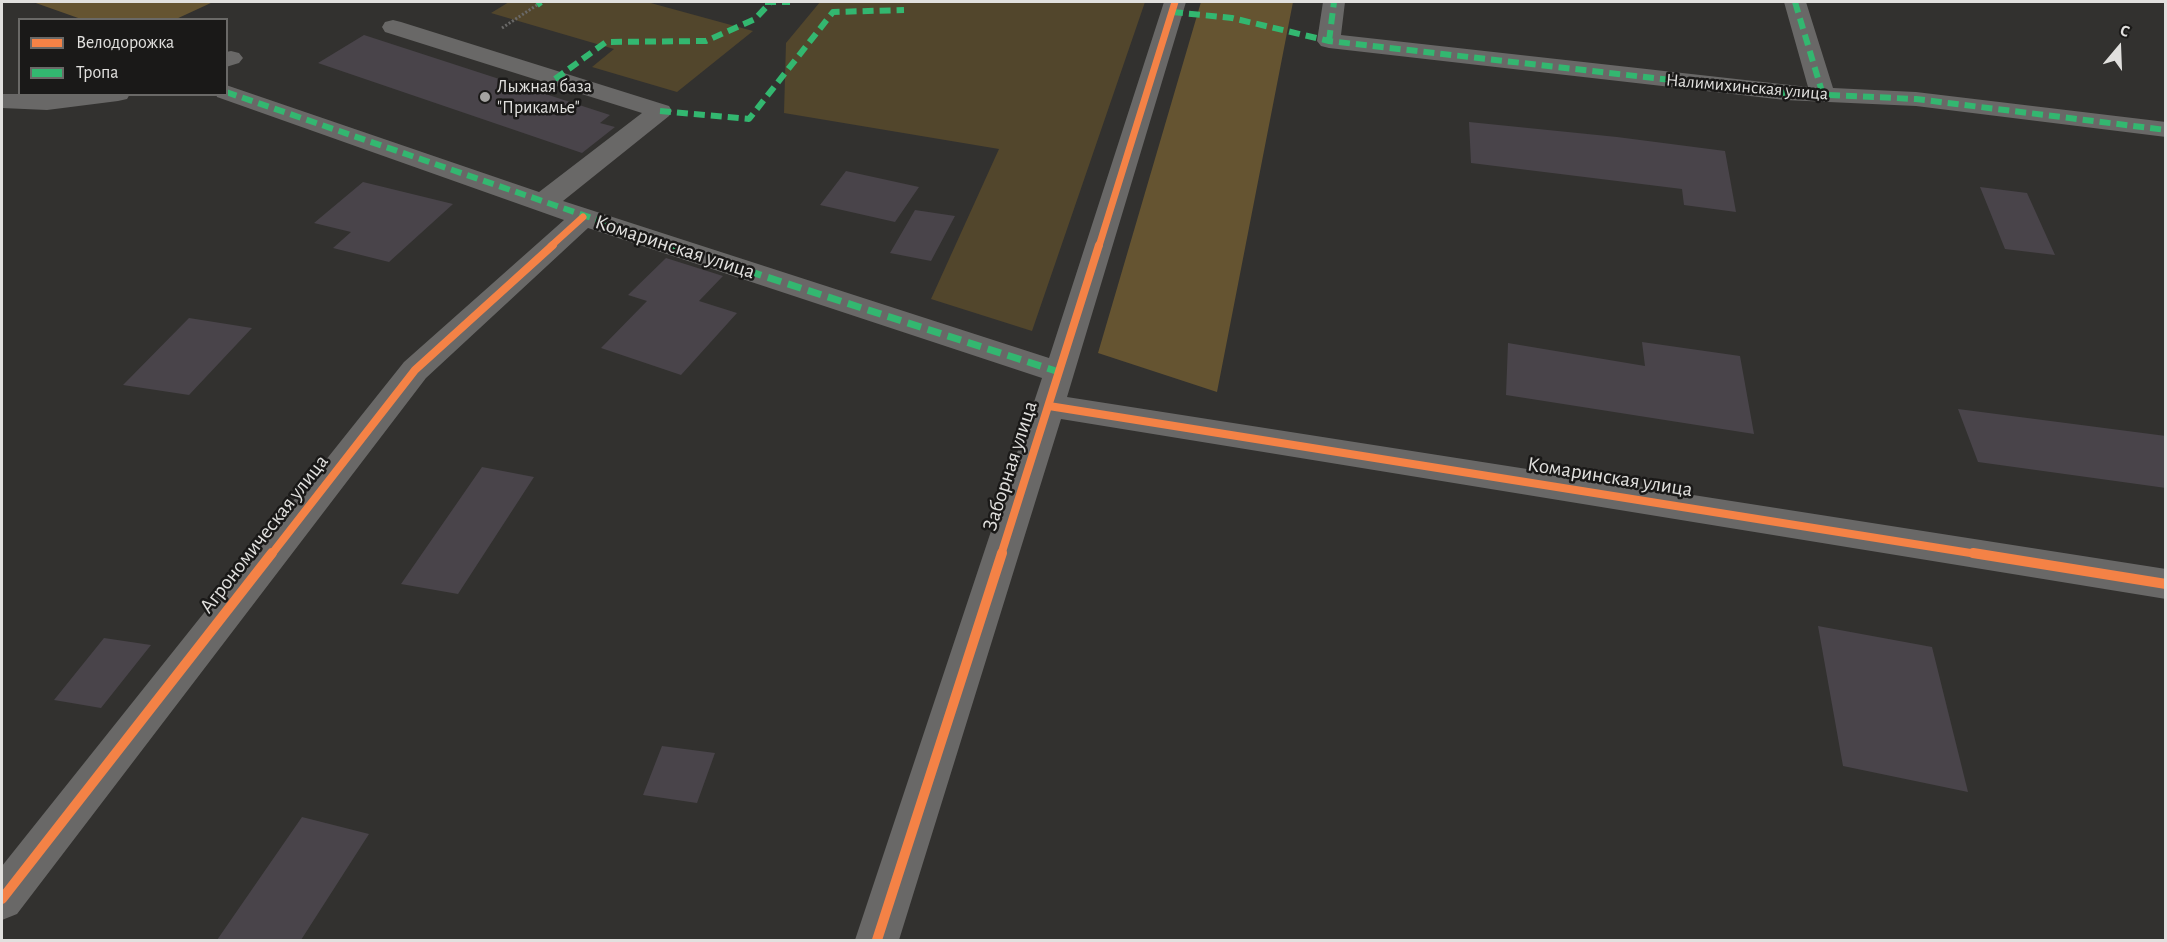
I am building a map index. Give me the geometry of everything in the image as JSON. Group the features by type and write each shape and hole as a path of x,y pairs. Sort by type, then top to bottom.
{"street":[{"name":"Заборная улица","path":"877,940 1049,406 1175,2"},
{"name":"Налимихинская улица","path":"1334,2 1329,41 1785,93 1916,99 2166,130"},
{"path":"1795,2 1823,95"},
{"path":"393,27 660,111 544,202"},
{"name":"Комаринская улица","path":"228,93 583,217 1059,372"},
{"path":"2,101 47,103 102,96"},
{"name":"Агрономическая улица","path":"2,899 415,370 583,217"},
{"name":"Комаринская улица","path":"1049,406 2166,584"}],"shaded area":[{"path":"33,2 213,2 178,18 78,18"},
{"path":"509,2 647,2 753,31 677,92 592,67 614,49 491,13"},
{"path":"820,2 1145,2 1032,331 931,299 999,149 784,113 786,43"},
{"path":"1201,2 1293,2 1217,392 1098,353"}],"building":[{"name":"Лыжная база \"Прикамье\"","path":"364,35 610,115 600,123 615,127 582,153 318,63"},
{"path":"1469,122 1725,151 1736,212 1684,205 1682,189 1471,163"},
{"path":"846,171 919,187 895,222 820,205"},
{"path":"363,182 453,204 389,262 333,248 351,232 314,223"},
{"path":"1980,187 2027,193 2055,255 2005,249"},
{"path":"915,210 955,216 931,261 890,253"},
{"path":"666,258 723,276 699,301 737,313 681,375 601,348 647,301 628,295"},
{"path":"189,318 252,328 189,395 123,385"},
{"path":"1642,342 1740,356 1754,434 1506,395 1508,343 1645,366"},
{"path":"1958,409 2166,436 2166,488 1978,462"},
{"path":"482,467 534,477 458,594 401,584"},
{"path":"1818,626 1932,647 1968,792 1843,766"},
{"path":"104,638 151,645 101,708 54,700"},
{"path":"662,746 715,753 697,803 643,795"},
{"path":"302,817 369,834 301,940 217,940"}],"marked path":[{"path":"537,5 541,2"},
{"path":"765,2 790,2"},
{"path":"1329,41 1334,2"},
{"path":"1795,2 1823,95"},
{"path":"555,79 606,42 706,41 755,19 770,3"},
{"path":"660,111 749,119 833,12 904,10"},
{"path":"1172,12 1232,18 1329,41 1785,93 1916,99 2166,130"},
{"path":"228,93 583,217 1059,372"}],"cycle path":[{"path":"877,940 1049,406 1175,2"},
{"path":"2,899 415,370 583,217"},
{"path":"1049,406 2166,584"}],"place":[{"name":"Лыжная база \"Прикамье\"","path":"485,97"}]}
